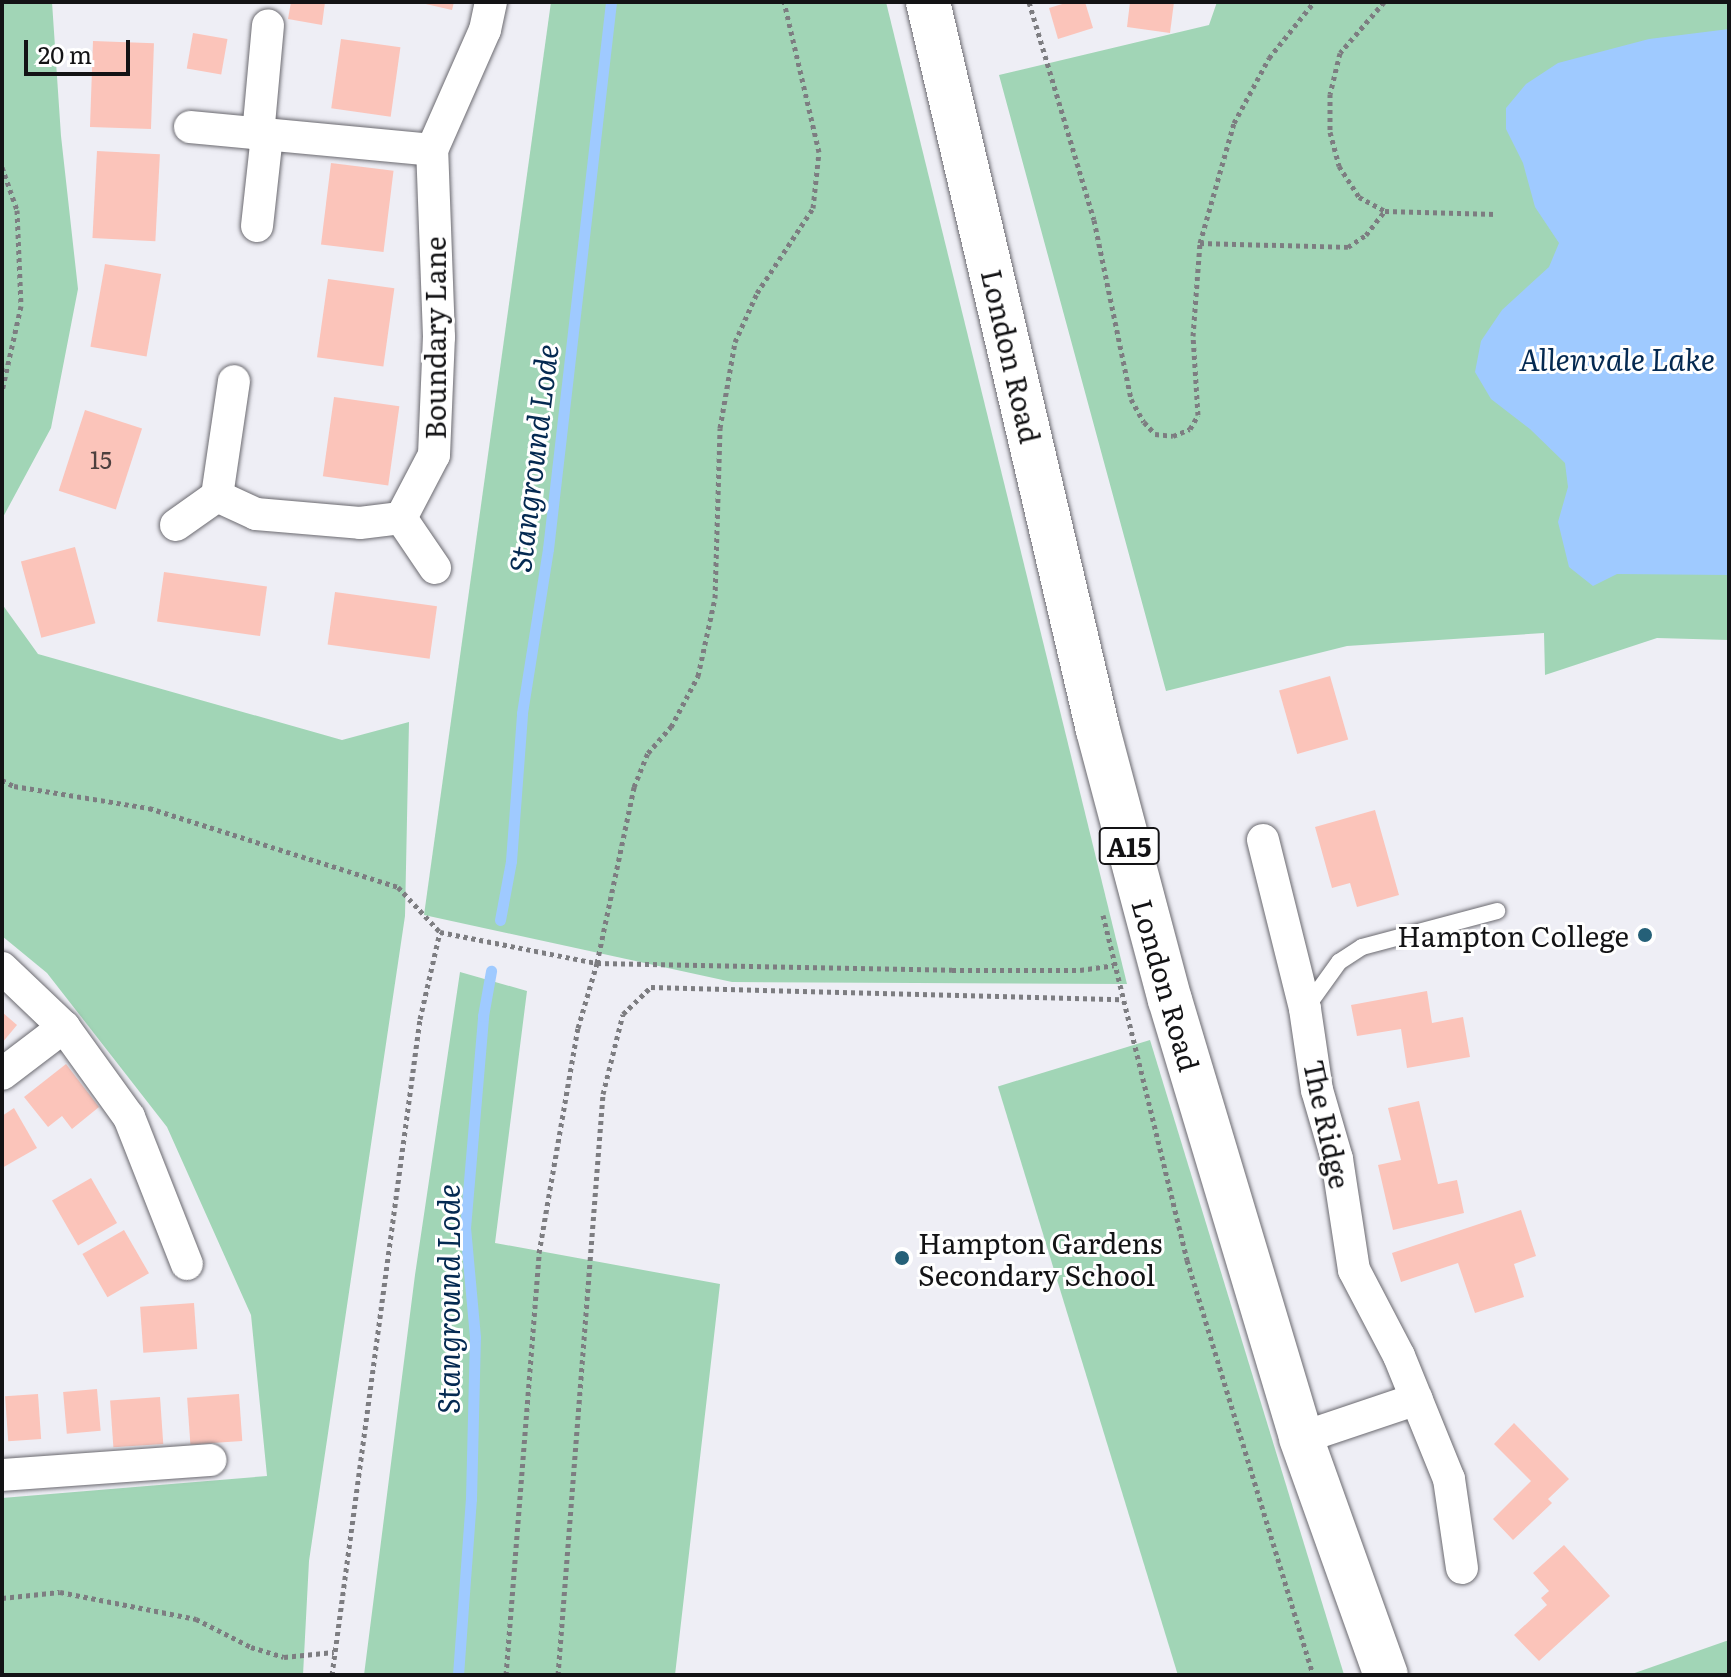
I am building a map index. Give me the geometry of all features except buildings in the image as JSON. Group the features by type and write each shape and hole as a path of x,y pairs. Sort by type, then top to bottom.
{"main road":[{"name":"London Road","path":"928,2 1098,730 1170,1000 1301,1438 1386,1675"}],"street":[{"name":"Boundary Lane","path":"401,518 434,455 439,337 432,150 485,30 491,2"},
{"path":"257,226 268,25"},
{"path":"190,127 432,150"},
{"path":"176,525 217,496 234,381"},
{"path":"217,496 256,514 360,523 401,518 435,568"},
{"name":"The Ridge","path":"1263,840 1305,1009 1317,1090 1337,1159 1354,1270 1417,1399 1449,1479 1462,1568"},
{"path":"2,968 64,1027 129,1117 187,1264"},
{"path":"2,1074 64,1027"},
{"path":"1301,1438 1417,1399"},
{"path":"2,1475 210,1460"}],"lane":[{"path":"1305,1009 1339,962 1362,947 1497,911"}],"path":[{"path":"506,1675 539,1253 578,1028 597,963 634,787 648,753 671,727 698,676 715,598 720,428 735,342 757,293 813,208 819,152 784,2"},
{"path":"1029,2 1094,220 1131,399 1155,434 1173,436 1190,429 1198,415 1193,336 1200,243 1234,123 1269,58 1314,2"},
{"path":"1384,2 1340,53 1330,94 1330,132 1339,166 1359,197 1385,211 1496,214"},
{"path":"2,167 17,210 21,306 2,391"},
{"path":"1200,243 1348,247 1366,235 1385,211"},
{"path":"2,780 14,786 149,808 398,887 440,932 597,963 952,970 1080,970 1114,965"},
{"path":"332,1675 420,1019 440,932"},
{"path":"558,1675 603,1094 623,1014 651,987 1170,1000"},
{"path":"2,1598 60,1592 196,1619 251,1647 284,1657 334,1652"}],"green space":[{"path":"2,2 52,2 61,136 78,289 51,428 2,519"},
{"path":"551,2 886,2 1127,984 732,982 424,915"},
{"path":"1217,2 1729,2 1729,640 1657,638 1545,675 1544,633 1347,646 1166,691 999,75 1209,25"},
{"path":"2,604 38,654 342,740 409,722 405,916 309,1561 303,1675 2,1675 2,1498 267,1476 251,1315 167,1127 47,973 2,936"},
{"path":"460,972 527,991 495,1243 720,1284 675,1675 364,1675 415,1275"},
{"path":"1150,1040 1344,1675 1178,1675 998,1086"},
{"path":"1729,1640 1729,1675 1629,1675"}],"water":[{"name":"Allenvale Lake","path":"1729,29 1729,575 1617,574 1593,586 1569,567 1558,522 1568,487 1565,463 1530,429 1491,399 1475,372 1481,341 1502,310 1549,267 1559,243 1535,207 1523,163 1506,129 1506,108 1526,84 1558,63 1649,39"}],"waterway":[{"name":"Stanground Lode","path":"500,920 511,861 522,713 548,549 611,2"},
{"name":"Stanground Lode","path":"458,1675 471,1499 475,1337 465,1228 483,1016 491,971"}],"place":[{"name":"Hampton College","path":"1645,935"},
{"name":"Hampton Gardens Secondary School","path":"902,1258"}]}
